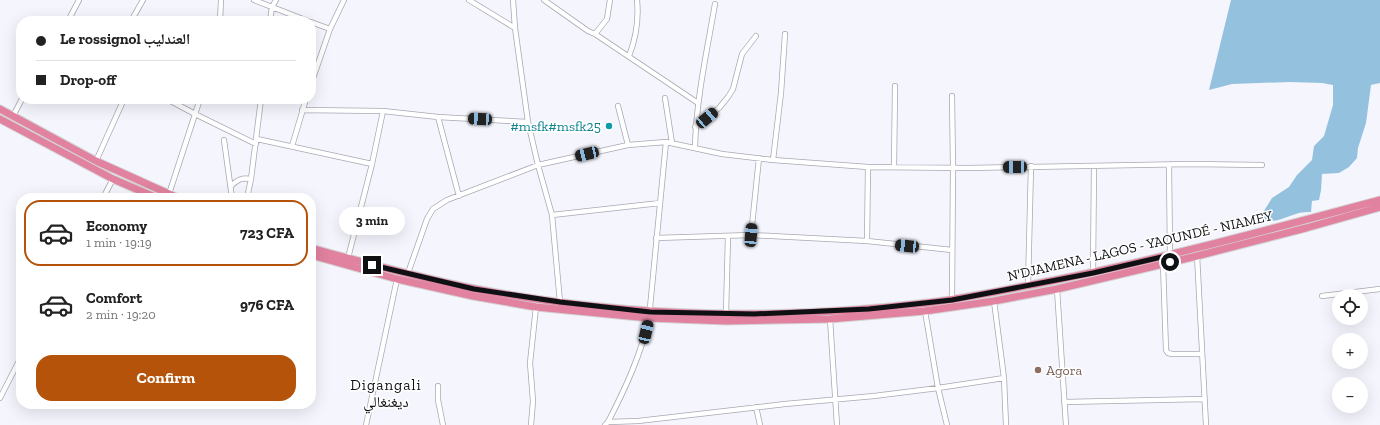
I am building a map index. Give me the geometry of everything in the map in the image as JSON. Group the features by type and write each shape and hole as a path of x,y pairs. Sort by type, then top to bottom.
{"highway":[{"path":"0,109 96,161 167,193"},
{"path":"0,119 113,179 145,193"},
{"name":"N'DJAMENA - LAGOS - YAOUNDÉ - NIAMEY","path":"1305,224 1380,200"},
{"name":"N'DJAMENA - LAGOS - YAOUNDÉ - NIAMEY","path":"316,256 397,279 473,296 536,307 726,321 830,319 925,311 994,301 1057,289 1277,231 1380,207"},
{"name":"N'DJAMENA - LAGOS - YAOUNDÉ - NIAMEY","path":"316,249 390,270 474,289 649,315 828,312 898,306 952,300 1168,260"}],"street":[{"path":"71,16 79,0"},
{"path":"133,16 143,0"},
{"path":"220,16 221,0"},
{"path":"254,0 295,16"},
{"path":"271,16 272,7 276,0"},
{"path":"316,70 330,29 344,0"},
{"path":"469,0 515,28"},
{"path":"513,0 515,28 528,122 552,215 560,302"},
{"path":"544,0 588,31 630,56 698,103"},
{"path":"595,34 607,19 610,0"},
{"path":"630,56 635,41 638,10 637,0"},
{"path":"695,148 695,127 698,103 715,4"},
{"path":"316,24 330,29"},
{"path":"773,160 781,93 785,34"},
{"path":"695,127 718,108 728,97 733,89 742,54 756,36"},
{"path":"894,167 895,86"},
{"path":"952,96 952,300"},
{"path":"665,98 672,143"},
{"path":"12,116 19,104"},
{"path":"96,161 122,104"},
{"path":"176,104 195,114 257,141 292,146 372,164"},
{"path":"169,193 198,104"},
{"path":"248,193 257,141 261,104"},
{"path":"292,146 304,104"},
{"path":"618,106 628,145"},
{"path":"302,110 383,111 438,117 528,122"},
{"path":"348,258 372,164 383,111"},
{"path":"438,117 459,196"},
{"path":"224,140 231,193"},
{"path":"606,423 626,388 642,344 649,315 666,142"},
{"path":"408,273 427,219 433,209 447,200 538,165 628,145 666,142 722,154 773,160 868,167 953,168 1031,166 1262,165"},
{"path":"751,235 759,158"},
{"path":"1169,165 1166,350 1168,353 1172,354 1202,354"},
{"path":"1028,286 1031,166"},
{"path":"1093,273 1094,166"},
{"path":"867,241 868,167"},
{"path":"230,186 237,180 244,178 251,179"},
{"path":"106,193 113,179"},
{"path":"552,215 660,203"},
{"path":"656,238 751,235 867,241 952,250"},
{"path":"726,314 728,236"},
{"path":"1196,252 1206,425"},
{"path":"366,425 397,279"},
{"path":"1057,289 1066,425"},
{"path":"1322,296 1380,289"},
{"path":"994,301 1004,378 1006,425"},
{"path":"531,425 533,401 530,363 536,307"},
{"path":"925,311 938,388 947,425"},
{"path":"830,319 837,425"},
{"path":"0,398 16,367"},
{"path":"606,423 638,421 756,407 835,400 938,388 1004,378"},
{"path":"438,386 438,400 443,425"},
{"path":"1064,402 1204,399"},
{"path":"756,407 760,425"}],"water":[{"path":"1231,0 1380,0 1380,83 1371,85 1366,123 1358,148 1357,158 1349,167 1339,173 1322,174 1319,200 1312,201 1311,212 1299,213 1274,221 1264,221 1259,219 1272,198 1289,187 1297,175 1312,160 1314,146 1324,136 1333,105 1333,85 1322,83 1290,82 1232,84 1209,90"}],"place":[{"name":"#msfk#msfk25","path":"609,126"},
{"name":"Agora","path":"1038,370"}],"district":[{"name":"Digangali ديغنغالي","path":"386,394"}],"route":[{"path":"372,265 474,289 560,302 650,312 754,314 869,309 952,300 1093,273 1170,255 1170,262"}]}
